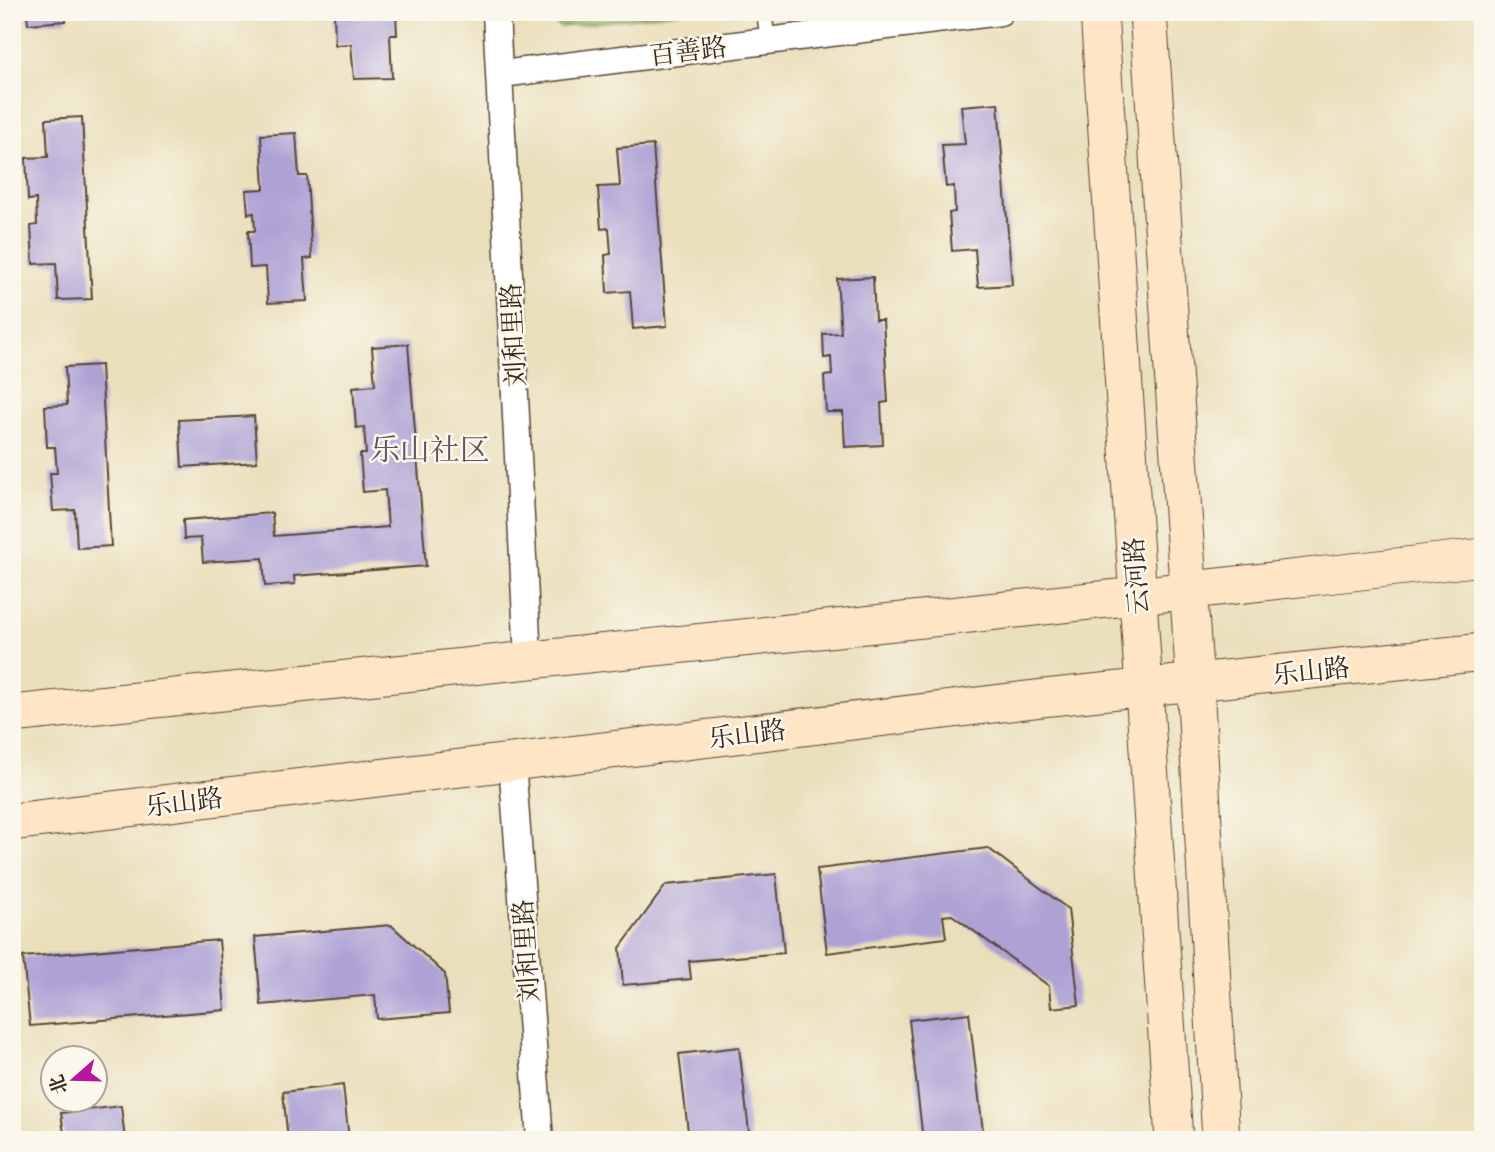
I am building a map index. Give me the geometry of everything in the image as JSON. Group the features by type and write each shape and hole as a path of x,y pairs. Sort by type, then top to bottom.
{"main road":[{"name":"云河路","path":"1099,12 1174,1140"},
{"name":"云河路","path":"1148,12 1195,684 1221,1140"},
{"path":"12,715 1188,591 1483,557"},
{"name":"乐山路","path":"12,822 1144,688 1483,652"}],"street":[{"name":"刘和里路","path":"496,12 528,659"},
{"name":"百善路","path":"500,74 1000,12"},
{"name":"刘和里路","path":"512,762 540,1140"}],"lane":[{"path":"764,12 768,41"}],"green space":[{"path":"541,12 682,12 560,27"}],"building":[{"path":"27,12 66,12 66,21 28,24"},
{"path":"334,12 396,12 397,35 390,35 392,78 354,79 351,44 335,45"},
{"path":"998,103 1012,285 978,287 975,249 952,251 949,213 955,212 954,186 946,187 942,145 965,144 961,106"},
{"path":"82,117 92,299 58,300 56,263 33,264 31,226 37,225 36,199 28,200 26,158 48,157 46,119"},
{"path":"296,133 299,176 307,176 312,258 304,259 307,301 268,303 266,267 250,268 248,231 255,231 254,213 248,214 246,190 264,189 261,135"},
{"path":"653,145 667,326 633,329 630,291 607,293 605,255 611,254 609,228 601,229 598,187 620,186 617,148"},
{"path":"873,277 875,320 883,320 888,402 881,403 883,445 845,447 843,412 826,412 824,376 832,375 831,357 824,358 823,334 841,333 837,279"},
{"path":"408,344 426,566 294,576 295,584 265,586 263,558 203,562 201,538 184,539 183,520 272,513 274,536 388,527 385,490 363,492 360,454 366,454 364,427 356,428 353,387 375,385 372,347"},
{"path":"101,365 111,546 77,548 75,510 53,511 50,473 57,473 55,447 47,447 45,406 67,405 65,367"},
{"path":"254,416 257,462 182,467 179,420"},
{"path":"988,848 1068,909 1079,1005 1051,1008 1049,986 952,915 943,916 946,938 827,953 817,869"},
{"path":"776,874 784,953 689,961 691,979 623,985 620,948 666,885"},
{"path":"391,925 445,974 449,1013 377,1019 375,995 261,1005 255,937"},
{"path":"219,940 225,1010 30,1026 23,957"},
{"path":"969,1013 984,1140 923,1140 909,1020"},
{"path":"739,1047 750,1140 689,1140 679,1054"},
{"path":"343,1085 349,1140 288,1140 283,1092"},
{"path":"121,1106 125,1140 65,1140 61,1114 108,1114 108,1108"}],"district":[{"name":"乐山社区","path":"430,450"}]}
